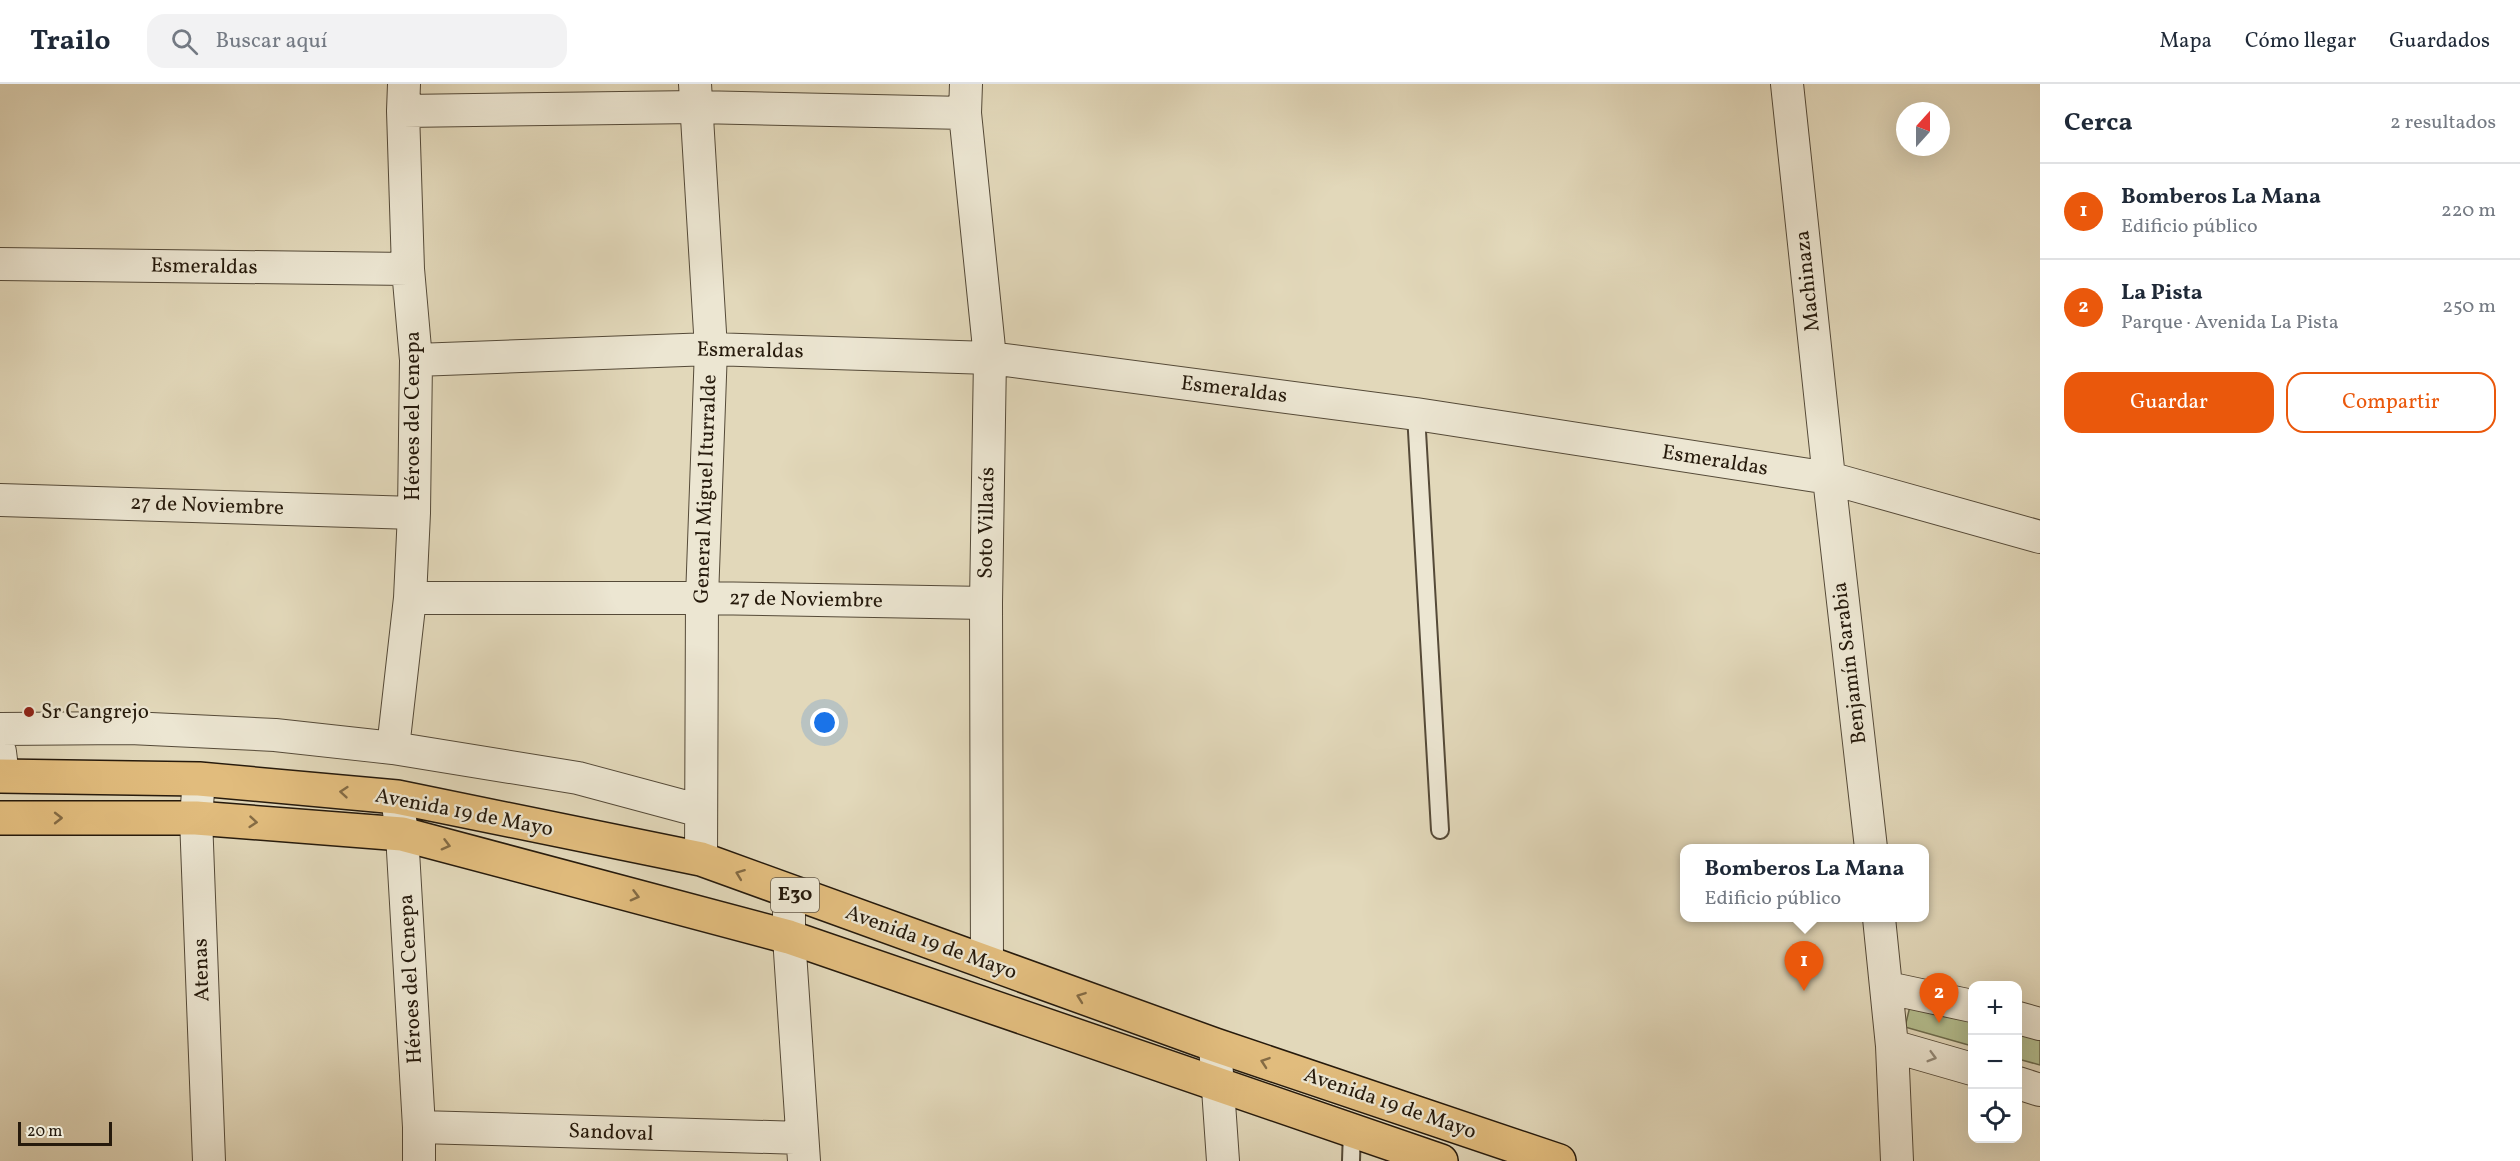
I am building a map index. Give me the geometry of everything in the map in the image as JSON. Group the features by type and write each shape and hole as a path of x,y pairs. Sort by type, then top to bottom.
{"highway":[{"name":"Avenida 19 de Mayo","path":"1,768 199,779 397,797 701,859 1215,1045 1559,1161"},
{"name":"Avenida 19 de Mayo","path":"0,818 196,818 402,834 789,937 1216,1084 1351,1146 1441,1161"}],"street":[{"name":"Machinaza","path":"1787,84 1829,478"},
{"path":"403,98 695,95 966,99"},
{"name":"General Miguel Iturralde","path":"695,95 711,349 702,598 701,859"},
{"name":"Héroes del Cenepa","path":"393,748 410,598 414,513 416,360 408,269 403,98"},
{"name":"Soto Villacís","path":"966,99 990,358 986,603 987,963"},
{"name":"Esmeraldas","path":"0,264 408,269"},
{"name":"Esmeraldas","path":"416,360 711,349 990,358 1416,414 1829,478 2040,537"},
{"name":"Benjamín Sarabia","path":"1829,478 1871,844"},
{"name":"27 de Noviembre","path":"0,500 414,513"},
{"name":"27 de Noviembre","path":"410,598 702,598 986,603"},
{"path":"0,729 130,728 275,735 393,748 578,778 701,811"},
{"name":"Atenas","path":"199,779 196,818 209,1161"},
{"name":"Héroes del Cenepa","path":"397,797 402,834 419,1161"},
{"path":"789,892 789,937 803,1150"},
{"path":"1880,922 1888,988 1898,1161"},
{"path":"1888,988 1968,1005"},
{"path":"2022,1019 2040,1024"},
{"path":"1215,1045 1222,1161"},
{"path":"1892,1046 1968,1068"},
{"path":"2022,1084 2040,1090"},
{"name":"Sandoval","path":"419,1127 803,1150"}],"lane":[{"path":"1416,414 1440,830"}],"green space":[{"path":"1911,1002 1968,1017 1968,1045 1905,1027"},
{"path":"2022,1031 2040,1036 2040,1065 2022,1060"}],"place":[{"name":"Sr Cangrejo","path":"29,712"},
{"name":"Bomberos La Mana","path":"1804,991"},
{"name":"La Pista","path":"1939,1023"}]}
